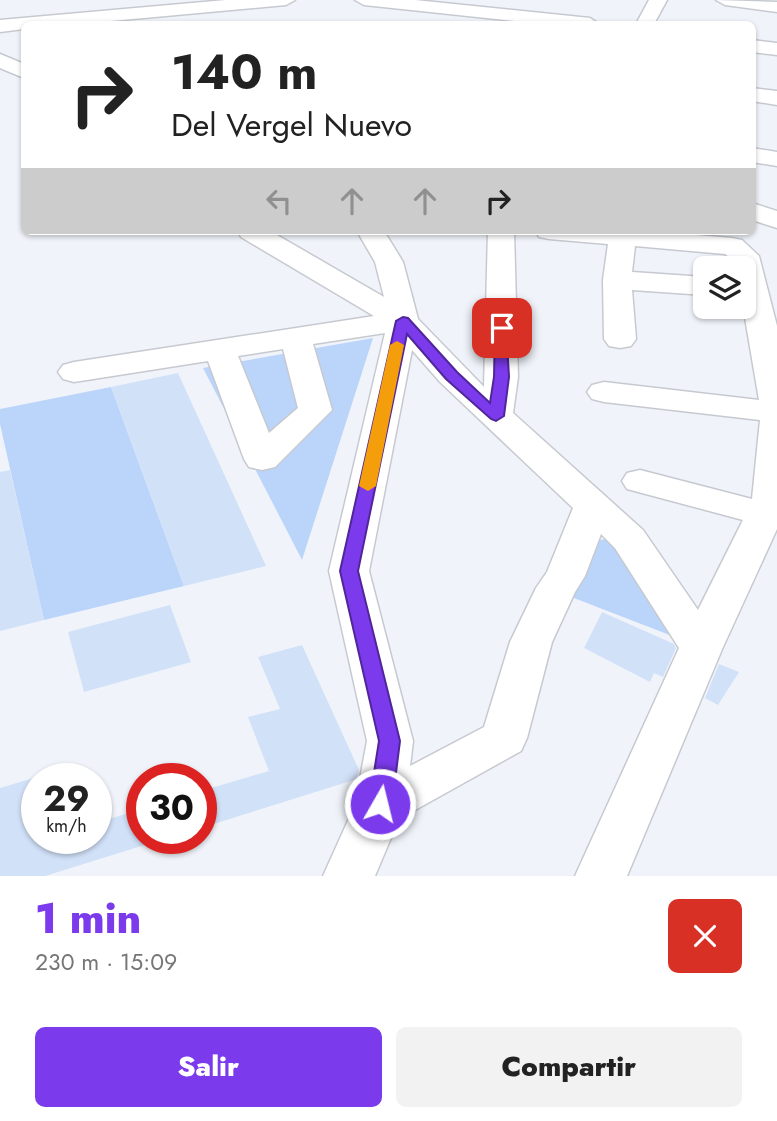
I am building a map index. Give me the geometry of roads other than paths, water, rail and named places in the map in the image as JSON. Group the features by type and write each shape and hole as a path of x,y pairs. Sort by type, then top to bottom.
{"street":[{"path":"64,21 286,0"},
{"path":"364,0 564,21"},
{"path":"647,21 658,0"},
{"path":"725,0 777,7"},
{"path":"377,18 393,4"},
{"path":"0,26 21,24"},
{"path":"756,46 777,49"},
{"path":"756,95 777,98"},
{"path":"756,156 777,159"},
{"path":"756,212 777,220"},
{"path":"258,235 403,321 452,375 629,539 701,648"},
{"path":"349,876 380,804 390,741 349,571 403,321 396,281 387,255 373,235"},
{"path":"496,416 502,377 502,235"},
{"path":"599,235 732,246 744,256"},
{"path":"620,339 617,280 623,237"},
{"path":"617,280 693,285"},
{"path":"601,876 701,648 772,498 776,401 756,318"},
{"path":"74,372 403,321"},
{"path":"220,350 262,459 315,410 296,338"},
{"path":"604,392 776,401"},
{"path":"640,481 772,498"},
{"path":"380,804 504,738 531,642 556,588 565,576 593,504"}]}
